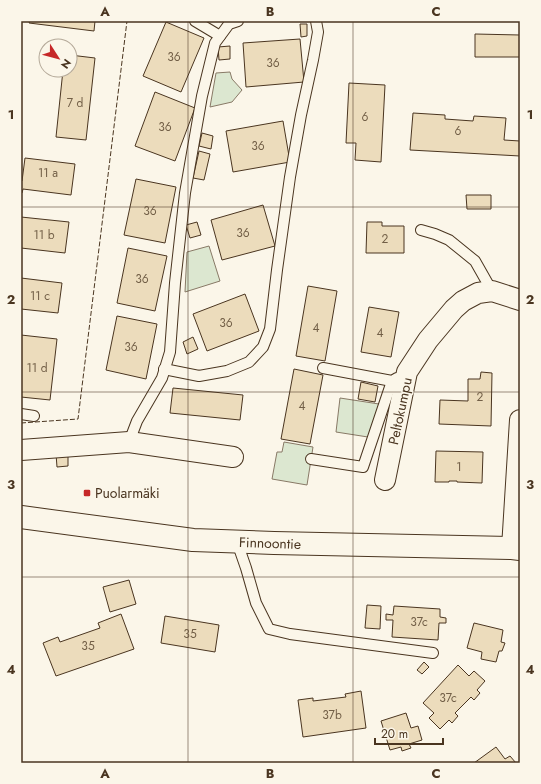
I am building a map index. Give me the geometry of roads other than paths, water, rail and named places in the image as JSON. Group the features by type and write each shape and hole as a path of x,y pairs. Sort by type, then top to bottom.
{"main road":[{"name":"Finnoontie","path":"21,517 193,540 516,549"}],"street":[{"path":"492,291 520,300"},
{"name":"Peltokumpu","path":"385,480 400,376 454,309 478,293 492,291"},
{"path":"516,549 520,420"},
{"path":"21,450 129,442 233,457"}],"lane":[{"path":"195,21 220,36"},
{"path":"129,442 136,421 162,378 170,352 185,193 202,96 215,42 229,24 238,21"},
{"path":"164,369 199,376 227,371 250,362 263,347 270,329 290,177 318,32 316,21"},
{"path":"421,230 449,240 475,261 492,291"},
{"path":"311,459 363,467 400,376 323,368"},
{"path":"21,414 34,416"},
{"path":"237,542 256,603 269,629 290,634 433,653"}],"place":[{"name":"Puolarmäki","path":"87,493"}]}
